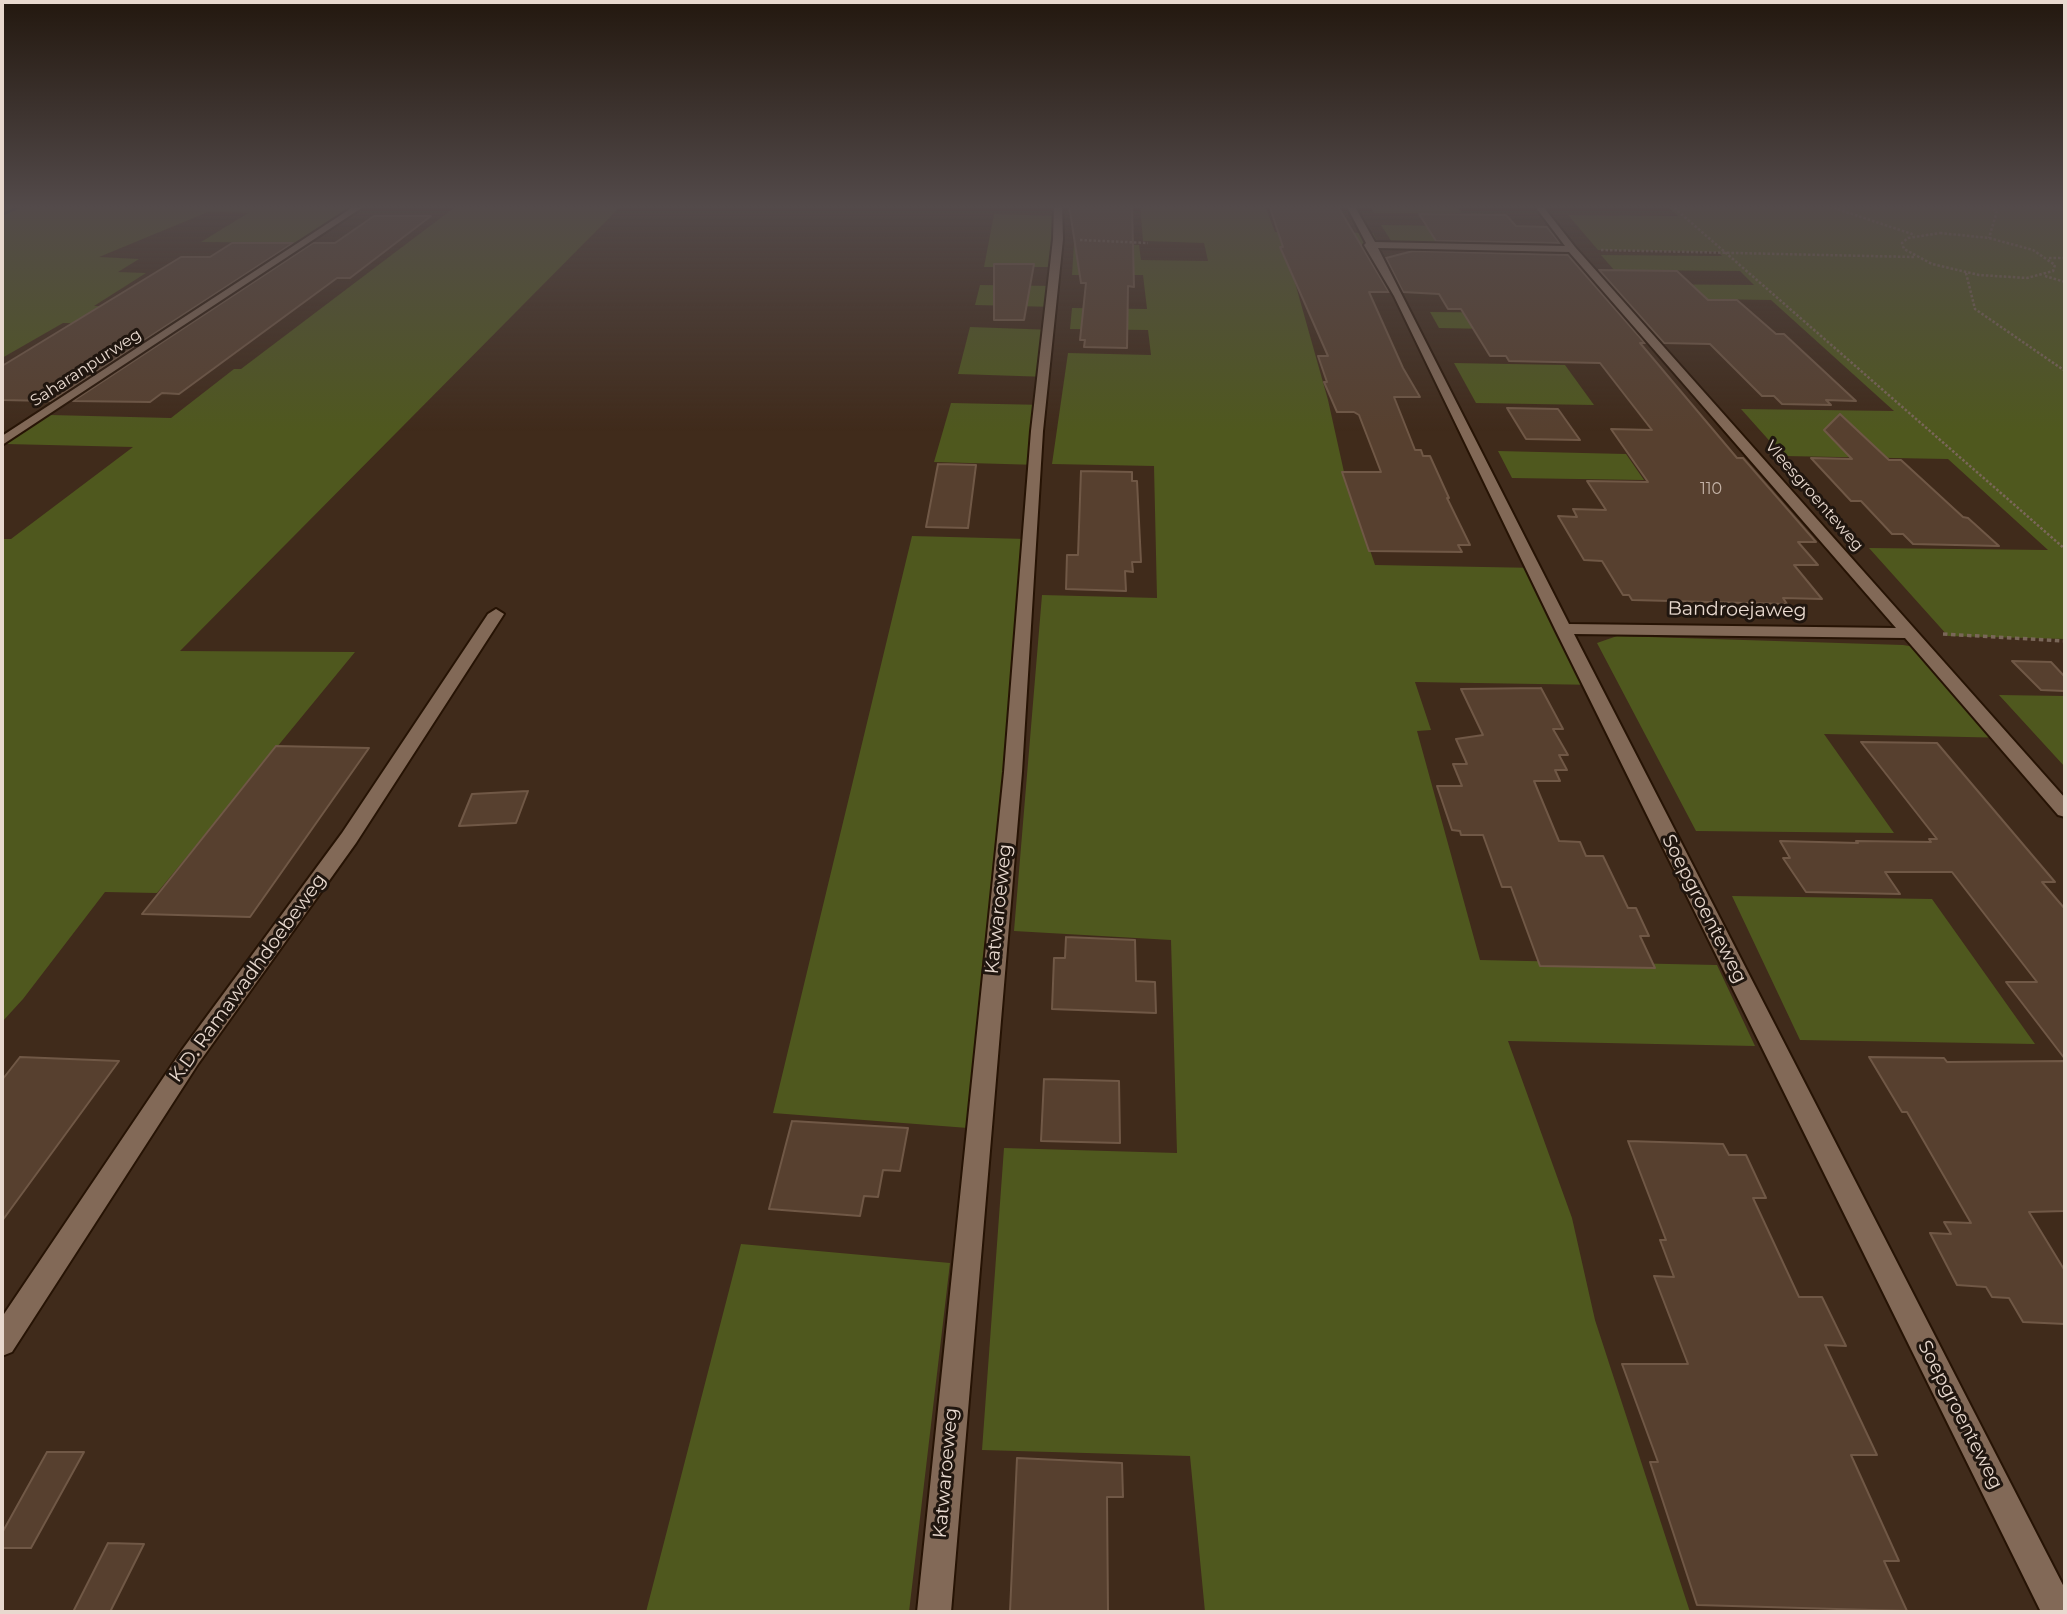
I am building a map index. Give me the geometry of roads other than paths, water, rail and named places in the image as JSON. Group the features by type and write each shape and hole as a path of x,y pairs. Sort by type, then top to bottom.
{"street":[{"name":"Saharanpurweg","path":"2,441 247,280"},
{"name":"Katwaroeweg","path":"934,1612 1013,772 1037,431 1053,280"},
{"name":"Soepgroenteweg","path":"1390,280 2059,1612"},
{"name":"Vleesgroenteweg","path":"1600,280 2065,810"},
{"name":"K.D. Ramawadhdoebeweg","path":"2,1342 190,1057 349,838 496,614"},
{"name":"Bandroejaweg","path":"1563,629 1911,633"}]}
